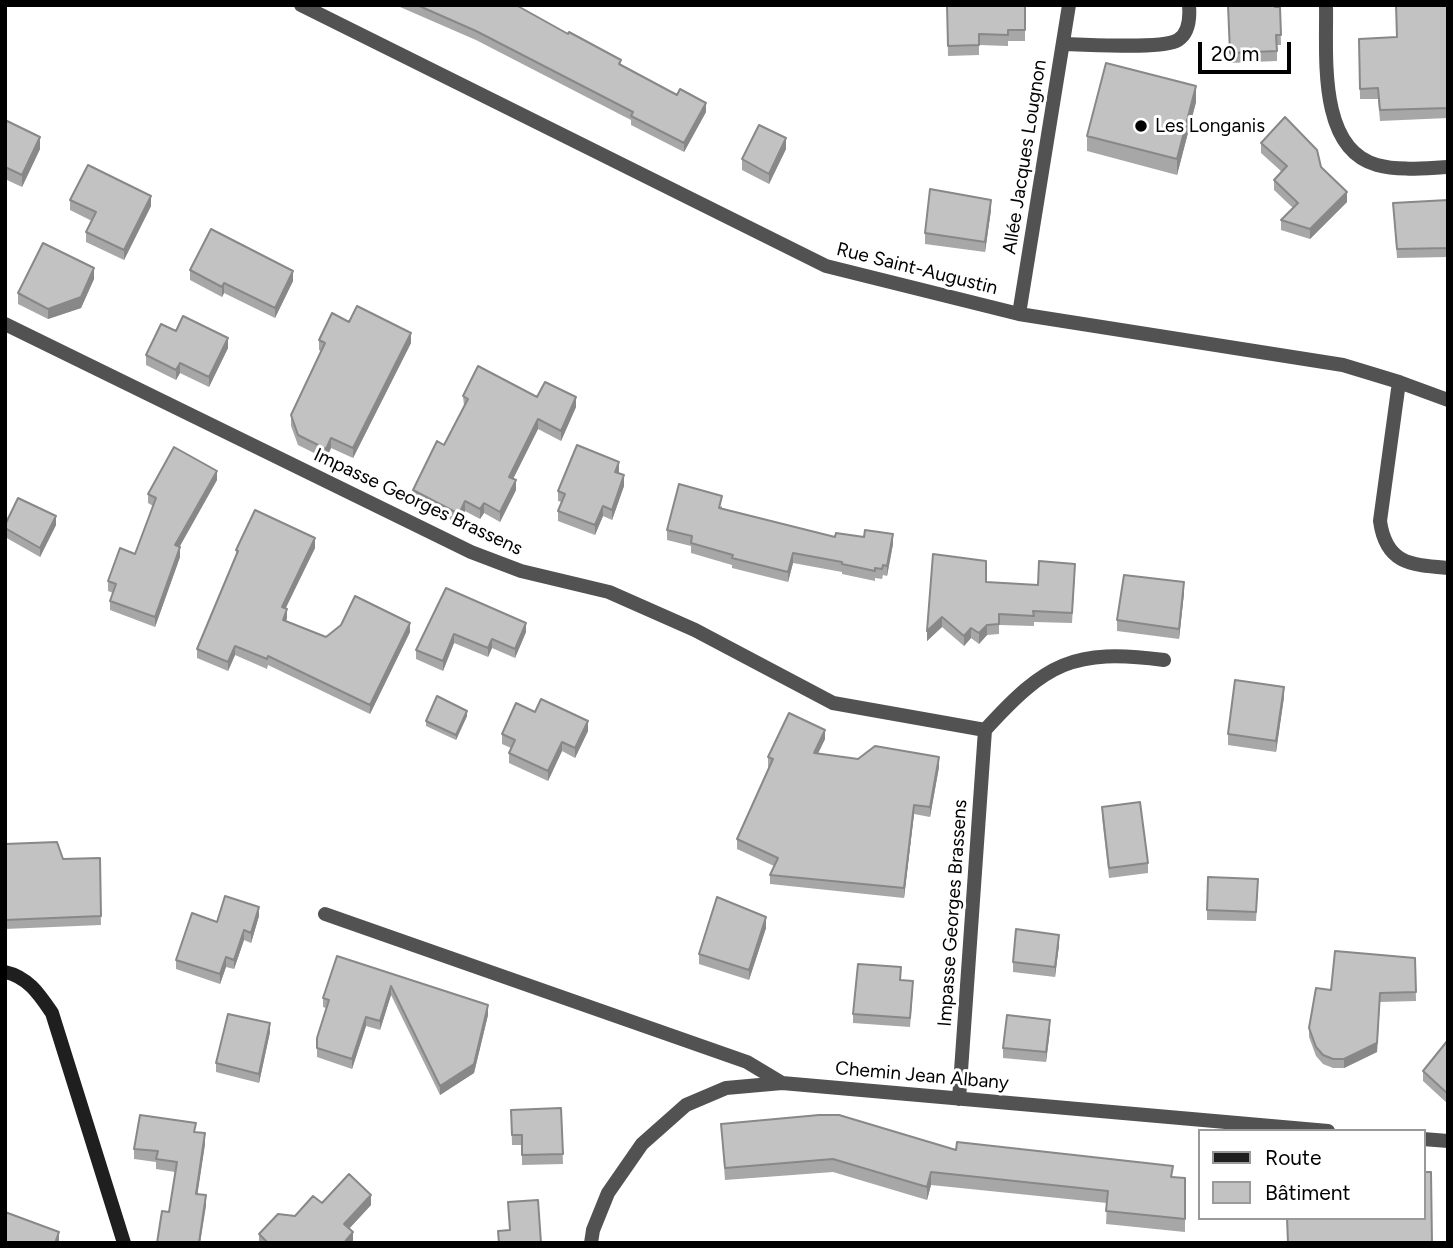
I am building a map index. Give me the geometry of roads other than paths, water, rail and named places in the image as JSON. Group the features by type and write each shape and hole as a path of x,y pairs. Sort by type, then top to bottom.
{"main road":[{"path":"5,972 16,974 36,989 52,1013 124,1243"}],"street":[{"name":"Rue Saint-Augustin","path":"301,5 826,266 1019,314 1343,366 1448,400"},
{"name":"Allée Jacques Lougnon","path":"1019,314 1069,5"},
{"path":"1063,44 1161,44 1178,40 1187,29 1189,5"},
{"path":"1326,5 1327,74 1334,122 1344,141 1362,158 1376,165 1402,168 1448,167"},
{"name":"Impasse Georges Brassens","path":"5,324 471,552 521,571 610,592 695,630 833,703 985,730 959,1099"},
{"path":"1399,382 1381,521 1383,541 1397,555 1413,565 1448,568"},
{"path":"985,730 1038,678 1073,661 1102,656 1164,660"},
{"path":"325,914 747,1062 782,1083"},
{"name":"Chemin Jean Albany","path":"591,1243 593,1230 608,1193 642,1144 686,1105 726,1088 782,1083 1305,1129"},
{"path":"1425,1139 1448,1141"}],"place":[{"name":"Les Longanis","path":"1141,126"}]}
